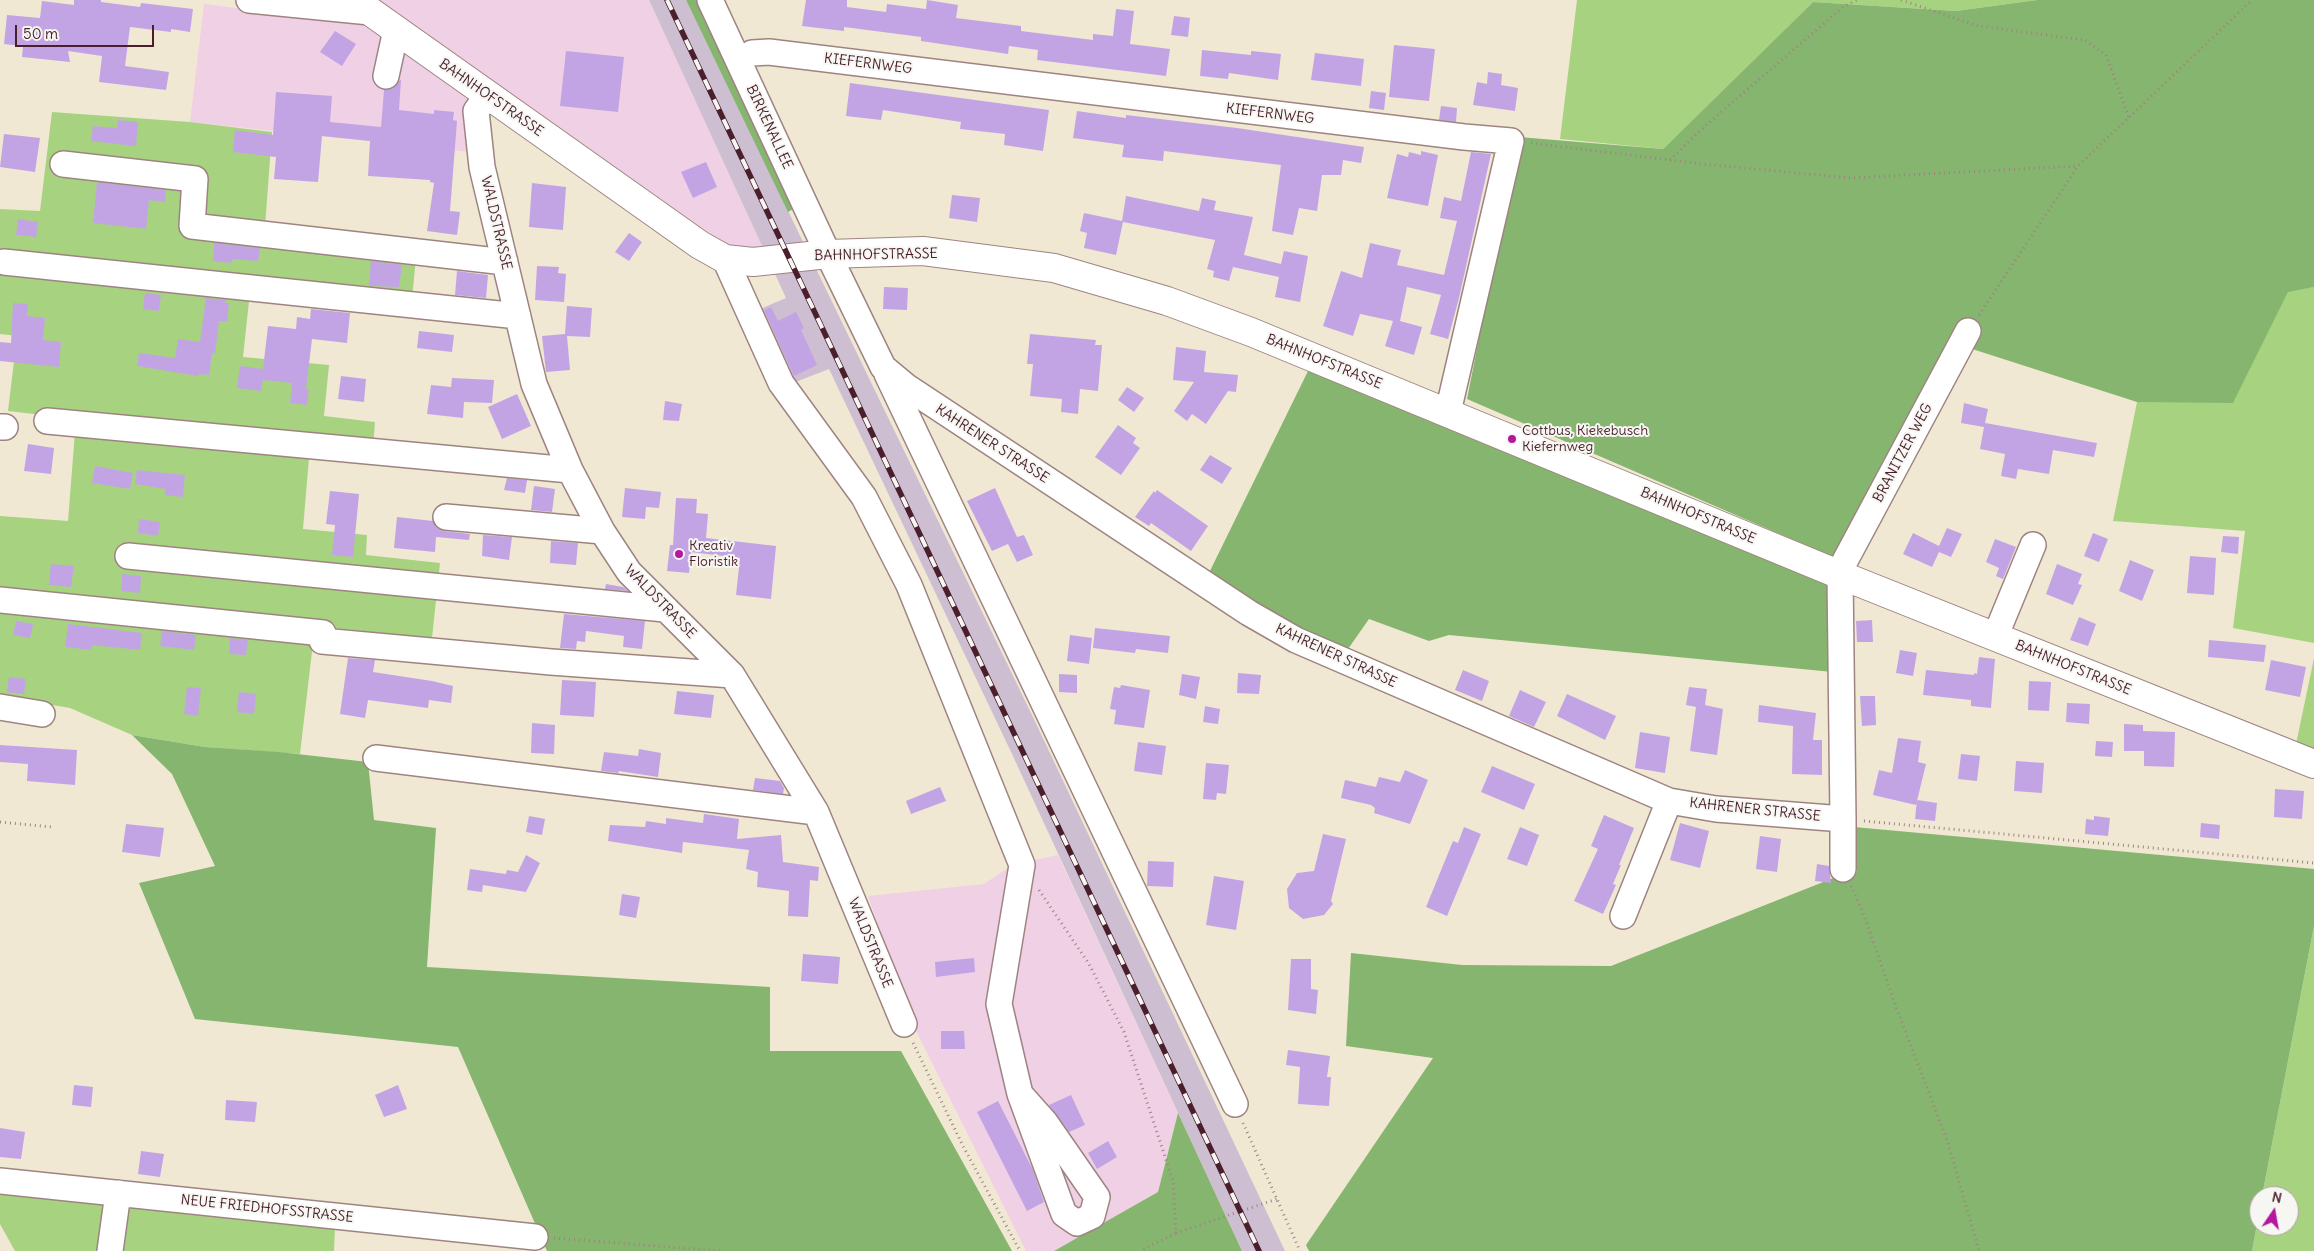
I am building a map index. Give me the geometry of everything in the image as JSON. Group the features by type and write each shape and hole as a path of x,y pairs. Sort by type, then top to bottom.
{"main road":[{"name":"BAHNHOFSTRASSE","path":"362,6 700,245 725,259 753,262 828,254 923,251 1036,265 1076,273 1168,301 1251,332 1448,412 1839,575 2314,764"}],"street":[{"path":"249,0 362,6"},
{"name":"BIRKENALLEE","path":"710,0 828,254"},
{"path":"386,76 396,30"},
{"name":"KIEFERNWEG","path":"752,53 770,52 1464,137 1511,140"},
{"name":"WALDSTRASSE","path":"487,96 476,111 482,167 534,384 570,470 602,531 629,572 732,675 816,812 904,1024"},
{"path":"1448,412 1511,140"},
{"path":"63,164 195,179 192,226 505,262"},
{"name":"KAHRENER STRASSE","path":"828,254 1235,1104"},
{"path":"725,259 781,383 864,497 909,585 1022,865 999,1004 1020,1094"},
{"path":"4,262 518,316"},
{"name":"BRANITZER WEG","path":"1839,575 1968,331"},
{"name":"KAHRENER STRASSE","path":"883,367 906,388 1249,613 1296,640 1669,801 1716,809 1843,819"},
{"path":"46,421 570,470"},
{"path":"446,517 602,531"},
{"path":"1995,637 2034,545"},
{"path":"128,556 666,609"},
{"path":"1839,575 1843,869"},
{"path":"0,600 323,633 322,640 550,662 732,675"},
{"path":"0,707 42,714"},
{"path":"376,758 816,812"},
{"path":"1623,916 1669,801"},
{"name":"NEUE FRIEDHOFSSTRASSE","path":"0,1181 534,1237"},
{"path":"110,1251 118,1193"}],"path":[{"path":"1670,160 1843,7 1857,0"},
{"path":"1902,0 1978,26 2085,40 2106,55 2129,118"},
{"path":"1968,331 2078,166 2252,0"},
{"path":"1511,140 1670,160 1850,178 2078,166"},
{"path":"1843,819 2314,864"},
{"path":"0,822 52,827"},
{"path":"1022,865 1089,964 1124,1032 1173,1182 1176,1233"},
{"path":"1843,869 1862,910 1896,1007 1947,1140 1979,1251"},
{"path":"904,1024 964,1146 1020,1251"},
{"path":"1235,1104 1300,1251"},
{"path":"1140,1251 1176,1233 1277,1200"},
{"path":"534,1237 721,1251"}],"shaded area":[{"path":"379,0 649,0 765,252 728,246"},
{"path":"649,0 686,0 1032,715 1285,1251 1242,1251 1012,754 829,369 788,385 755,311 786,298"},
{"path":"204,4 361,24 468,93 471,152 190,122"},
{"path":"1058,855 1178,1113 1158,1192 1054,1251 1026,1251 912,1023 868,896 984,884 1014,864"}],"green space":[{"path":"686,0 705,0 797,207 788,212"},
{"path":"1577,0 2037,0 1956,11 1813,2 1663,149 1560,139"},
{"path":"2037,0 2314,0 2314,287 2288,292 2233,403 2137,402 1966,347 1840,560 1467,399 1519,137 1663,149 1813,2 1956,11"},
{"path":"52,112 190,122 272,132 264,241 416,258 412,299 251,283 243,357 329,365 324,416 375,422 372,463 309,458 303,529 367,535 366,555 440,563 432,638 315,626 300,754 205,747 132,735 70,708 0,696 0,516 68,521 76,419 8,411 17,336 0,334 0,209 40,211"},
{"path":"2314,287 2314,643 2233,628 2245,531 2113,521 2137,402 2233,402 2288,291"},
{"path":"1309,369 1361,393 1833,579 1833,672 1449,635 1429,641 1369,619 1348,649 1289,622 1207,577"},
{"path":"2314,658 2314,752 2296,744"},
{"path":"132,735 205,747 279,752 368,762 374,820 436,828 427,967 770,987 770,1051 901,1051 1012,1251 547,1251 458,1047 195,1019 139,883 215,866 172,774"},
{"path":"1854,827 2314,869 2314,926 2264,1186 2249,1186 2249,1236 2255,1236 2252,1251 1309,1251 1306,1245 1433,1058 1346,1046 1351,953 1462,965 1611,966 1836,877 1857,872"},
{"path":"2314,926 2314,1251 2252,1251 2255,1236 2299,1236 2299,1186 2264,1186"},
{"path":"1178,1113 1242,1251 1054,1251 1158,1192"},
{"path":"0,1185 335,1227 334,1251 15,1251 0,1224"}],"building":[{"path":"74,0 101,0 101,2 140,7 141,3 193,9 190,32 171,29 171,32 130,27 125,66 169,72 166,90 99,82 102,56 68,51 70,62 22,57 23,46 4,44 7,15 40,18 42,1 74,5"},
{"path":"806,0 847,0 847,7 886,12 887,4 926,9 927,0 958,5 956,18 1021,26 1021,31 1093,40 1093,34 1113,36 1116,9 1134,11 1130,44 1170,49 1166,76 1037,60 1038,50 1009,46 1008,54 921,41 921,37 844,27 844,31 802,26"},
{"path":"1174,16 1190,18 1188,37 1171,35"},
{"path":"335,31 356,44 342,66 320,52"},
{"path":"1394,45 1435,49 1429,101 1389,97"},
{"path":"1202,50 1251,55 1251,51 1281,54 1278,80 1229,73 1228,79 1200,76"},
{"path":"566,51 624,57 618,112 560,106"},
{"path":"1315,53 1364,59 1361,86 1311,80"},
{"path":"1488,72 1502,74 1501,85 1518,88 1515,111 1473,105 1477,82 1487,84"},
{"path":"400,80 399,110 434,114 434,110 454,112 453,120 457,121 450,211 460,212 457,235 427,231 434,183 430,182 430,180 368,176 370,141 322,136 318,182 274,179 276,157 233,152 235,130 273,135 276,92 332,96 330,122 381,127 384,90 391,89"},
{"path":"850,83 1049,110 1043,151 1004,145 1005,134 960,129 961,122 883,110 881,120 846,116"},
{"path":"1371,91 1386,93 1384,110 1369,108"},
{"path":"1441,106 1457,108 1456,122 1439,120"},
{"path":"1077,111 1126,118 1126,115 1237,128 1364,147 1361,163 1343,160 1341,175 1322,175 1317,211 1299,208 1293,235 1272,231 1281,165 1164,151 1163,161 1122,157 1124,145 1073,138"},
{"path":"118,120 138,122 136,146 91,141 93,126 117,128"},
{"path":"4,134 40,138 35,172 0,167"},
{"path":"1421,151 1438,155 1428,206 1387,198 1397,154 1408,157 1409,152 1421,155"},
{"path":"1471,152 1491,154 1448,339 1430,334 1441,295 1407,287 1400,321 1422,327 1414,355 1385,346 1393,321 1360,314 1353,336 1323,326 1341,271 1362,278 1370,243 1401,250 1397,265 1444,275 1457,221 1440,218 1444,197 1461,201"},
{"path":"706,162 717,187 693,198 681,172"},
{"path":"97,182 166,190 165,202 149,200 146,229 93,223"},
{"path":"532,183 566,187 563,230 529,227"},
{"path":"952,195 980,198 977,222 949,218"},
{"path":"1126,196 1199,211 1202,198 1216,201 1214,210 1253,217 1244,255 1281,264 1284,251 1308,256 1300,302 1275,297 1279,277 1233,267 1229,281 1213,277 1214,271 1207,269 1215,240 1123,222 1116,255 1084,248 1087,233 1080,231 1084,213 1122,221"},
{"path":"18,219 38,222 36,237 16,235"},
{"path":"629,233 642,242 629,261 615,252"},
{"path":"214,243 260,248 258,261 232,259 232,263 213,261"},
{"path":"371,261 402,265 399,287 369,286"},
{"path":"537,266 559,267 558,273 566,274 564,302 535,300"},
{"path":"457,271 488,275 486,298 455,295"},
{"path":"884,287 908,288 907,310 883,309"},
{"path":"145,293 161,295 159,311 143,309"},
{"path":"206,298 226,300 226,303 229,303 227,321 219,321 215,354 212,353 209,375 199,374 198,376 137,366 139,353 175,358 178,339 200,342"},
{"path":"13,303 28,304 27,316 45,318 43,340 61,342 59,367 0,361 0,342 11,343"},
{"path":"567,306 592,308 590,337 567,336 570,370 546,372 542,336 565,334"},
{"path":"771,307 778,321 796,312 804,328 801,330 817,365 794,376 764,310"},
{"path":"311,309 350,313 347,343 312,339 306,389 309,389 307,405 290,403 292,383 263,380 261,391 237,388 240,366 263,369 268,326 296,329 297,317 310,319"},
{"path":"419,331 454,335 452,352 417,348"},
{"path":"1030,334 1096,340 1095,345 1102,345 1098,391 1080,389 1078,414 1061,412 1062,399 1030,396 1033,364 1027,364"},
{"path":"1176,347 1206,351 1204,372 1238,375 1236,392 1228,391 1206,424 1192,414 1187,421 1174,411 1194,382 1173,380"},
{"path":"341,376 366,379 364,402 338,399"},
{"path":"452,378 494,380 492,403 464,402 463,418 427,414 431,385 451,387"},
{"path":"1127,387 1144,398 1134,412 1118,400"},
{"path":"517,394 531,426 502,439 488,407"},
{"path":"665,401 682,404 679,421 663,420"},
{"path":"1964,403 1988,409 1985,423 2097,443 2094,457 2053,450 2049,474 2018,469 2016,479 2001,476 2005,454 1980,449 1984,427 1961,423"},
{"path":"1118,425 1136,438 1133,443 1140,448 1121,475 1095,457"},
{"path":"28,444 54,448 51,474 24,471"},
{"path":"1210,455 1232,468 1222,484 1200,470"},
{"path":"95,466 133,473 130,489 92,483"},
{"path":"137,470 185,475 183,497 165,495 165,489 135,484"},
{"path":"507,478 527,480 525,493 504,490"},
{"path":"534,486 555,489 552,512 531,510"},
{"path":"625,488 661,492 659,508 646,507 645,519 622,517"},
{"path":"995,488 1017,537 1024,535 1033,555 1017,562 1008,544 992,551 967,501"},
{"path":"1157,490 1208,526 1191,551 1151,523 1149,526 1135,517 1154,491 1155,493"},
{"path":"330,491 359,494 353,557 332,555 335,525 326,524"},
{"path":"676,498 697,499 696,513 708,514 706,538 776,546 771,599 736,595 740,558 691,552 689,573 667,571 670,545 673,545"},
{"path":"397,517 433,521 437,528 444,531 470,534 469,540 436,537 435,552 394,548"},
{"path":"139,519 160,522 158,536 138,533"},
{"path":"1947,528 1962,534 1951,557 1939,552 1932,567 1903,554 1913,533 1939,546"},
{"path":"2093,533 2108,539 2099,562 2084,556"},
{"path":"483,535 512,537 509,560 482,556"},
{"path":"2223,536 2239,537 2238,554 2221,552"},
{"path":"1995,539 2016,547 2003,579 1996,576 1999,568 1986,562"},
{"path":"551,541 578,543 576,565 550,563"},
{"path":"2190,556 2216,558 2214,595 2187,593"},
{"path":"2130,560 2154,570 2142,601 2119,591"},
{"path":"51,564 74,566 71,587 49,585"},
{"path":"2057,564 2082,574 2078,584 2082,585 2073,605 2046,594"},
{"path":"122,574 141,576 140,593 121,591"},
{"path":"606,584 623,587 628,591 605,589"},
{"path":"564,614 645,621 642,649 623,647 624,636 586,631 585,642 577,641 576,649 560,648"},
{"path":"2079,617 2096,624 2088,646 2070,640"},
{"path":"1872,620 1873,642 1857,642 1856,621"},
{"path":"16,621 33,624 30,638 13,635"},
{"path":"68,624 142,633 140,650 92,645 91,650 65,647"},
{"path":"1095,628 1170,636 1168,653 1136,649 1135,653 1093,648"},
{"path":"162,631 196,635 194,650 160,646"},
{"path":"1070,635 1092,638 1089,664 1067,661"},
{"path":"230,638 248,640 246,655 229,654"},
{"path":"2209,640 2266,645 2264,662 2208,657"},
{"path":"1900,650 1917,653 1913,676 1896,673"},
{"path":"1979,657 1995,659 1991,708 1971,706 1971,700 1923,695 1926,670 1974,675 1974,673 1977,674"},
{"path":"348,658 375,660 373,672 453,686 451,703 429,700 428,708 368,700 365,718 340,714"},
{"path":"2271,660 2306,667 2300,697 2265,690"},
{"path":"1463,670 1489,681 1482,701 1455,690"},
{"path":"1238,673 1261,675 1259,694 1237,693"},
{"path":"1059,674 1077,675 1077,693 1059,692"},
{"path":"1182,674 1200,677 1196,699 1179,695"},
{"path":"9,677 26,679 24,694 7,692"},
{"path":"562,680 596,682 594,717 560,715"},
{"path":"2029,681 2051,682 2049,711 2028,710"},
{"path":"1121,685 1150,690 1144,728 1114,724 1116,710 1110,709 1114,687 1120,688"},
{"path":"187,687 201,688 198,716 184,714"},
{"path":"1689,687 1707,689 1705,705 1723,709 1717,755 1690,751 1696,707 1686,705"},
{"path":"1520,690 1546,702 1534,727 1509,716"},
{"path":"677,691 714,695 711,718 674,714"},
{"path":"239,692 256,694 254,714 237,712"},
{"path":"1567,694 1616,716 1605,740 1557,716"},
{"path":"1860,696 1875,696 1876,725 1862,726"},
{"path":"2067,703 2090,704 2089,724 2066,722"},
{"path":"1759,705 1816,713 1813,740 1822,740 1822,775 1792,774 1793,726 1758,722"},
{"path":"1205,706 1220,709 1218,724 1203,722"},
{"path":"532,723 555,725 554,754 531,753"},
{"path":"2124,724 2143,725 2143,731 2175,732 2174,767 2144,766 2144,751 2124,751"},
{"path":"1640,732 1670,737 1665,773 1635,768"},
{"path":"1898,738 1921,741 1918,762 1926,764 1916,805 1873,795 1879,770 1892,773"},
{"path":"2096,741 2113,742 2112,757 2095,756"},
{"path":"1138,742 1166,746 1162,775 1134,771"},
{"path":"0,745 77,750 75,785 27,781 28,764 0,762"},
{"path":"639,749 661,753 658,777 619,771 618,773 601,771 604,752 638,756"},
{"path":"1961,754 1980,756 1977,781 1958,779"},
{"path":"2016,761 2044,763 2042,793 2014,791"},
{"path":"1206,763 1229,765 1226,794 1217,793 1216,800 1203,799"},
{"path":"1492,766 1535,784 1524,810 1481,792"},
{"path":"1405,770 1428,780 1410,824 1374,813 1375,808 1371,805 1341,798 1345,780 1376,787 1379,777 1400,782"},
{"path":"755,778 780,781 784,788 783,794 753,790"},
{"path":"940,787 946,801 911,814 906,801"},
{"path":"2275,789 2304,791 2302,819 2274,817"},
{"path":"1917,800 1937,803 1935,821 1915,819"},
{"path":"704,814 739,819 737,839 781,835 783,862 819,867 818,881 810,880 808,917 788,916 789,891 757,887 758,872 746,869 749,850 683,842 682,853 608,841 610,825 645,827 646,821 666,824 666,818 703,823"},
{"path":"1604,815 1634,828 1613,884 1616,885 1603,914 1574,901 1598,849 1591,846"},
{"path":"529,816 545,819 542,835 526,832"},
{"path":"2094,816 2110,818 2108,836 2085,834 2086,819 2094,820"},
{"path":"1680,823 1709,831 1700,868 1670,860"},
{"path":"2201,823 2220,825 2219,839 2200,837"},
{"path":"126,824 164,828 160,857 122,852"},
{"path":"1464,827 1481,834 1447,916 1426,907 1453,841 1458,843"},
{"path":"1520,827 1539,835 1527,866 1507,859"},
{"path":"1323,834 1346,839 1331,901 1333,904 1324,915 1303,919 1289,908 1287,889 1297,873 1314,871"},
{"path":"1760,836 1781,839 1777,872 1756,869"},
{"path":"526,855 540,863 526,892 483,885 482,892 467,890 470,869 506,874 507,870 518,872"},
{"path":"1148,861 1174,862 1173,887 1147,886"},
{"path":"1817,864 1829,866 1831,883 1815,881"},
{"path":"1214,876 1244,881 1236,930 1206,925"},
{"path":"622,894 640,897 636,918 619,915"},
{"path":"803,954 840,957 838,984 801,981"},
{"path":"974,958 975,972 936,977 935,962"},
{"path":"1291,959 1311,959 1311,989 1318,990 1316,1014 1288,1010"},
{"path":"941,1031 964,1031 965,1049 941,1049"},
{"path":"1288,1050 1330,1056 1327,1077 1331,1077 1329,1106 1298,1104 1300,1067 1286,1065"},
{"path":"74,1085 93,1087 91,1107 72,1105"},
{"path":"398,1085 407,1109 384,1117 375,1095"},
{"path":"1071,1095 1085,1125 1069,1132 1049,1105"},
{"path":"226,1100 257,1102 255,1122 225,1120"},
{"path":"998,1101 1033,1170 1044,1202 1027,1211 977,1112"},
{"path":"0,1128 25,1132 21,1159 0,1157"},
{"path":"1108,1141 1117,1157 1097,1169 1088,1153"},
{"path":"141,1151 164,1154 160,1177 138,1174"}],"railway":[{"path":"667,0 1259,1251"}],"place":[{"name":"Cottbus, Kiekebusch Kiefernweg","path":"1512,439"},
{"name":"Kreativ Floristik","path":"679,554"}]}
